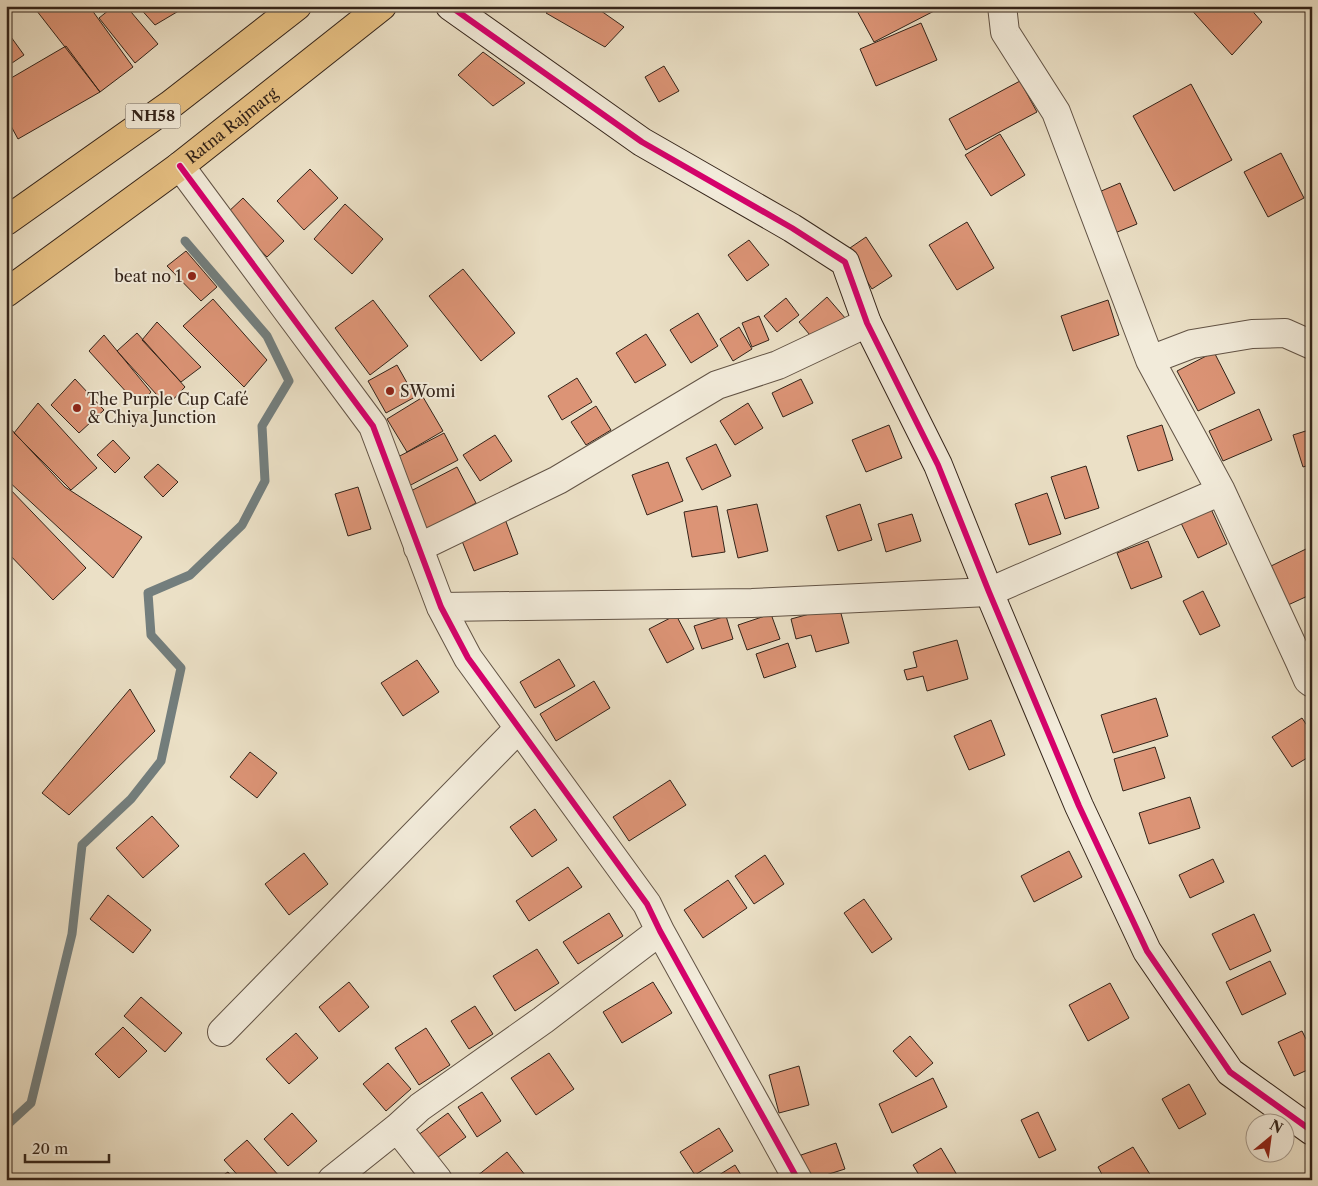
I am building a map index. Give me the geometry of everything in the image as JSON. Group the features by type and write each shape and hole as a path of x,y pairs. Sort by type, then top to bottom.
{"highway":[{"name":"NH58","path":"9,212 170,105 296,6"},
{"name":"Ratna Rajmarg","path":"6,293 180,166 382,6"}],"street":[{"path":"450,6 642,142 792,228 845,262 867,323 938,465 1079,806 1147,951 1230,1072 1312,1131"},
{"path":"1002,6 1006,32 1056,112 1150,360 1221,491 1308,680 1312,682"},
{"path":"180,166 373,426 441,607 468,658 647,904 660,931 798,1180"},
{"path":"418,548 558,480 717,385 778,365 867,323"},
{"path":"1150,360 1192,344 1252,334 1285,333 1312,345"},
{"path":"441,607 752,603 989,592 1221,491"},
{"path":"222,1032 519,728"},
{"path":"332,1180 420,1107 543,1020 660,931"},
{"path":"397,1128 438,1180"}],"building":[{"path":"33,6 89,6 133,67 100,92"},
{"path":"114,6 126,6 158,44 135,63 99,18"},
{"path":"138,6 187,6 155,25"},
{"path":"554,6 594,6 624,27 605,47 546,13"},
{"path":"861,6 934,6 936,10 874,42 856,9"},
{"path":"1188,6 1248,6 1262,22 1232,55"},
{"path":"921,23 937,60 876,86 860,49"},
{"path":"6,30 24,55 6,67"},
{"path":"66,46 100,92 18,139 6,117 6,81"},
{"path":"483,52 525,83 493,106 458,75"},
{"path":"664,66 679,91 659,102 645,77"},
{"path":"1020,81 1037,112 966,150 949,119"},
{"path":"1191,84 1232,160 1174,191 1133,116"},
{"path":"1000,134 1025,175 991,196 965,155"},
{"path":"1281,153 1304,198 1268,217 1244,172"},
{"path":"310,169 338,198 304,230 277,201"},
{"path":"1120,183 1137,224 1110,235 1092,195"},
{"path":"243,198 284,241 267,257 226,214"},
{"path":"345,204 383,239 352,274 314,239"},
{"path":"967,222 994,268 957,290 929,245"},
{"path":"866,237 892,276 872,289 847,250"},
{"path":"749,240 769,265 747,281 728,255"},
{"name":"beat no 1","path":"186,251 217,287 201,301 167,266"},
{"path":"463,269 515,333 481,361 429,296"},
{"path":"827,297 846,319 815,341 799,322"},
{"path":"786,298 799,315 777,332 764,316"},
{"path":"213,299 267,360 244,387 183,326"},
{"path":"373,300 408,346 370,375 335,328"},
{"path":"1108,300 1119,335 1073,351 1061,316"},
{"path":"698,313 718,346 691,363 670,330"},
{"path":"759,316 769,340 752,347 742,323"},
{"path":"157,322 201,367 181,382 142,340"},
{"path":"739,327 752,349 733,361 720,339"},
{"path":"137,333 185,387 167,406 117,351"},
{"path":"646,334 666,365 635,383 616,353"},
{"path":"104,335 151,392 139,406 89,351"},
{"path":"1214,352 1235,393 1198,411 1177,371"},
{"path":"397,365 415,397 386,413 368,381"},
{"path":"577,378 592,402 562,420 548,396"},
{"name":"The Purple Cup Café & Chiya Junction","path":"75,379 104,410 79,433 51,405"},
{"path":"801,379 813,403 783,417 772,393"},
{"path":"423,397 443,431 407,452 387,419"},
{"path":"38,403 97,468 71,490 14,433"},
{"path":"748,403 763,428 735,445 720,421"},
{"path":"596,406 611,430 586,445 571,422"},
{"path":"1259,409 1272,440 1223,461 1209,431"},
{"path":"889,425 902,458 866,472 852,440"},
{"path":"1162,425 1173,460 1138,471 1127,436"},
{"path":"8,426 65,487 142,537 113,578 6,479 6,428"},
{"path":"1312,429 1312,464 1303,467 1293,435"},
{"path":"444,433 458,460 407,487 392,460"},
{"path":"495,435 512,461 480,481 463,455"},
{"path":"113,440 130,458 115,473 97,455"},
{"path":"716,444 731,476 702,490 686,458"},
{"path":"668,462 683,501 647,515 632,475"},
{"path":"158,464 178,482 163,497 144,477"},
{"path":"1086,466 1099,508 1065,519 1051,477"},
{"path":"457,467 476,503 427,530 407,493"},
{"path":"6,485 86,568 53,600 6,551"},
{"path":"358,487 371,529 348,536 335,494"},
{"path":"1047,493 1061,534 1029,545 1015,504"},
{"path":"757,504 768,551 738,558 727,510"},
{"path":"860,504 872,540 838,551 826,516"},
{"path":"717,506 725,552 692,557 684,512"},
{"path":"1211,509 1227,544 1198,558 1181,523"},
{"path":"912,514 921,541 886,552 878,524"},
{"path":"505,519 518,554 474,571 460,536"},
{"path":"1148,541 1162,577 1131,589 1117,553"},
{"path":"1308,548 1312,556 1312,594 1288,605 1269,567"},
{"path":"1203,591 1220,626 1200,635 1183,601"},
{"path":"839,606 849,643 816,652 811,635 796,639 791,619"},
{"path":"771,614 780,639 747,650 738,625"},
{"path":"676,615 694,649 667,663 649,629"},
{"path":"726,616 733,639 702,649 694,626"},
{"path":"957,640 968,679 927,691 923,676 907,680 904,670 917,667 913,652"},
{"path":"788,643 796,667 764,678 756,654"},
{"path":"559,659 575,686 535,708 520,682"},
{"path":"417,660 439,692 403,716 381,683"},
{"path":"594,681 610,708 556,741 540,714"},
{"path":"130,689 155,731 69,815 42,793"},
{"path":"1156,698 1168,736 1113,753 1101,715"},
{"path":"1302,718 1312,733 1312,755 1292,767 1272,737"},
{"path":"991,720 1005,755 969,770 954,736"},
{"path":"1155,747 1165,778 1123,791 1114,759"},
{"path":"250,752 277,773 257,798 230,777"},
{"path":"670,780 686,805 629,841 613,817"},
{"path":"1190,797 1200,828 1149,844 1139,813"},
{"path":"535,809 557,840 532,857 510,827"},
{"path":"152,816 179,846 143,878 116,848"},
{"path":"1069,851 1082,877 1034,902 1021,876"},
{"path":"304,853 328,884 289,915 265,884"},
{"path":"765,855 784,884 754,904 735,876"},
{"path":"1213,859 1224,882 1190,898 1179,875"},
{"path":"568,867 582,887 529,921 516,901"},
{"path":"728,880 747,908 703,938 684,910"},
{"path":"108,895 151,930 133,953 90,919"},
{"path":"864,899 892,939 872,953 844,913"},
{"path":"609,913 623,936 578,964 563,942"},
{"path":"1254,914 1271,951 1230,970 1212,934"},
{"path":"537,949 559,983 515,1011 493,976"},
{"path":"1270,961 1286,994 1242,1015 1226,982"},
{"path":"349,982 369,1007 339,1032 319,1007"},
{"path":"653,982 672,1013 622,1043 603,1012"},
{"path":"1110,983 1129,1018 1088,1041 1069,1005"},
{"path":"141,997 182,1033 165,1052 124,1016"},
{"path":"475,1006 493,1034 469,1049 451,1021"},
{"path":"123,1027 147,1051 119,1078 95,1054"},
{"path":"426,1028 450,1065 419,1085 395,1048"},
{"path":"1302,1031 1312,1051 1312,1068 1294,1076 1278,1042"},
{"path":"296,1033 318,1058 289,1084 266,1059"},
{"path":"910,1036 933,1063 916,1077 893,1051"},
{"path":"549,1053 574,1089 536,1115 511,1078"},
{"path":"388,1063 411,1089 386,1111 363,1084"},
{"path":"799,1066 809,1105 779,1113 769,1075"},
{"path":"933,1078 947,1107 892,1133 879,1104"},
{"path":"1189,1084 1206,1114 1179,1129 1162,1099"},
{"path":"482,1092 501,1121 477,1137 458,1107"},
{"path":"1038,1112 1056,1150 1039,1158 1021,1120"},
{"path":"292,1113 317,1141 288,1166 264,1139"},
{"path":"448,1113 466,1137 427,1165 410,1141"},
{"path":"719,1128 733,1151 695,1175 680,1152"},
{"path":"247,1140 280,1177 277,1180 242,1180 224,1160"},
{"path":"836,1143 845,1169 810,1180 801,1155"},
{"path":"1133,1147 1151,1176 1145,1180 1105,1180 1098,1167"},
{"path":"941,1148 957,1175 949,1180 922,1180 913,1165"},
{"path":"507,1152 529,1180 472,1180"},
{"path":"735,1165 744,1180 711,1180"},
{"path":"228,1172 234,1180 216,1180"}],"waterway":[{"path":"6,1126 31,1103 72,934 82,845 131,799 161,761 181,668 151,635 148,593 190,575 242,525 265,481 262,426 289,381 267,336 185,241"}],"cycle path":[{"path":"450,6 642,142 792,228 845,262 867,323 938,465 1079,806 1147,951 1230,1072 1312,1131"},
{"path":"180,166 373,426 441,607 468,658 647,904 660,931 798,1180"}],"place":[{"name":"beat no 1","path":"192,276"},
{"name":"SWomi","path":"390,391"},
{"name":"The Purple Cup Café & Chiya Junction","path":"77,408"}]}
